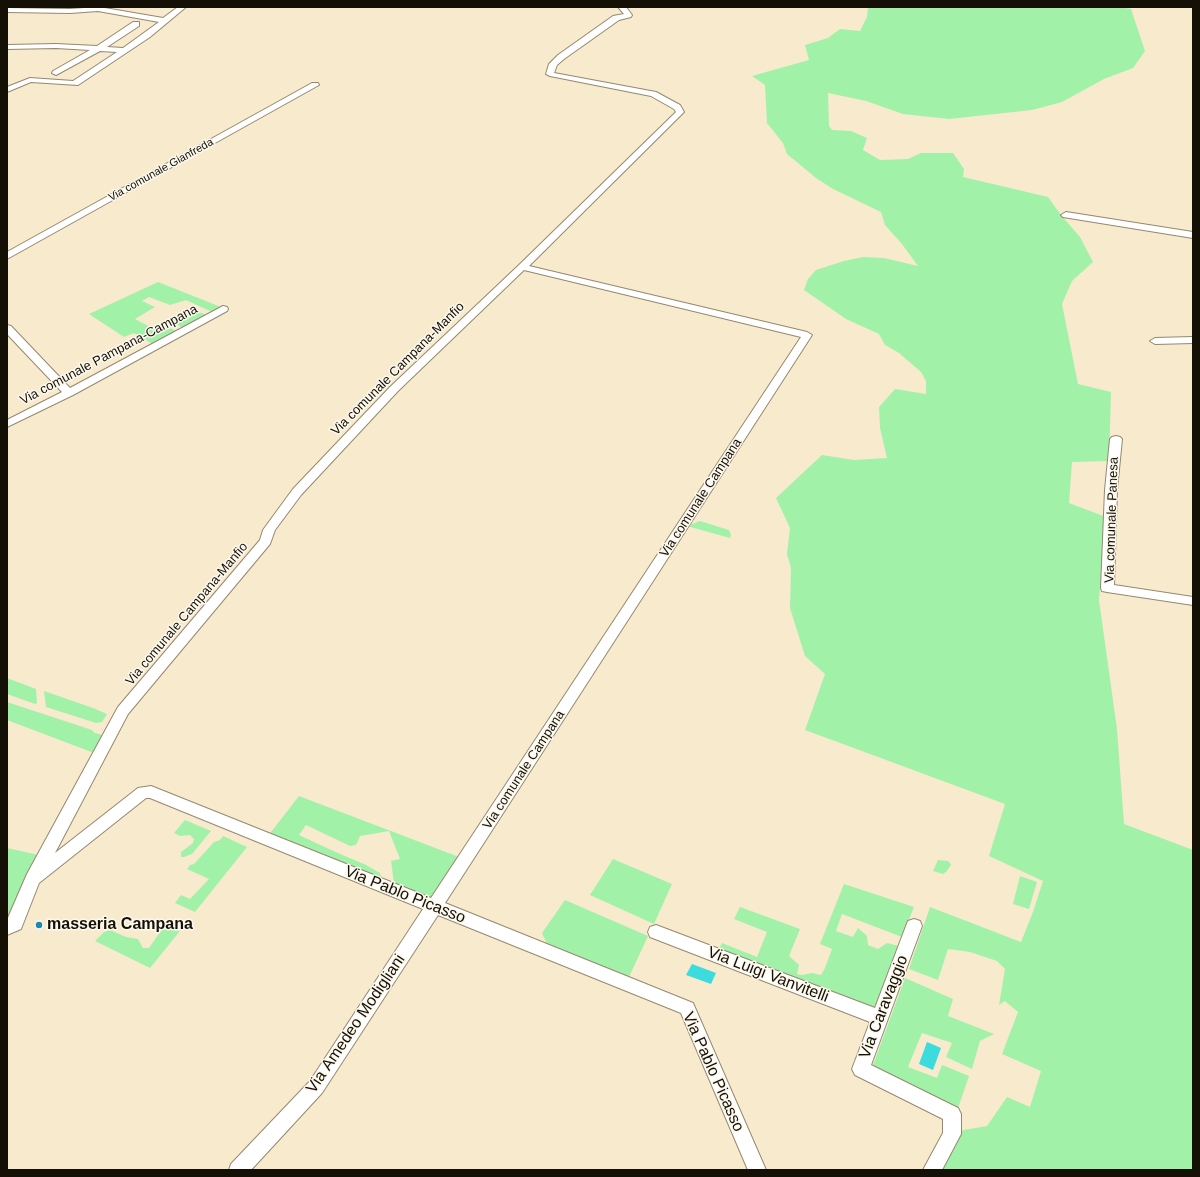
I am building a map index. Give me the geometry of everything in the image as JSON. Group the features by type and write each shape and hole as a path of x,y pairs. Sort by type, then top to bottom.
{"street":[{"path":"7,90 30,80 75,83 165,21 182,7"},
{"name":"Via comunale Campana-Manfio","path":"33,879 123,711 266,541 269,530 297,492 394,389 522,267 680,112 677,107 652,94 550,74 553,64 561,57 616,18 628,15 622,7"},
{"path":"7,10 70,11 98,9 165,21"},
{"path":"56,73 99,49 136,24"},
{"path":"7,47 56,46 124,50"},
{"name":"Via comunale Gianfreda","path":"7,256 315,85"},
{"path":"1066,215 1193,235"},
{"name":"Via comunale Campana","path":"435,907 807,335 522,267"},
{"name":"Via comunale Pampana-Campana","path":"7,424 69,393 223,309"},
{"path":"7,328 69,393"},
{"path":"1155,341 1193,340"},
{"name":"Via comunale Panesa","path":"1116,439 1111,490 1107,588 1193,601"},
{"name":"Via Pablo Picasso","path":"33,879 143,792 151,792 687,1008 757,1170"},
{"path":"7,928 16,924 33,879"},
{"name":"Via Amedeo Modigliani","path":"238,1170 316,1086 435,907"},
{"name":"Via Caravaggio","path":"914,926 861,1069 952,1114 952,1134 932,1170"},
{"name":"Via Luigi Vanvitelli","path":"656,932 880,1018"}],"green space":[{"path":"868,7 1119,7 1131,9 1145,51 1133,68 1104,79 1062,102 1032,110 949,119 903,114 866,101 828,93 829,126 832,130 851,131 867,138 863,150 880,160 908,159 921,153 953,153 964,169 963,177 1048,197 1080,237 1093,262 1072,281 1062,304 1078,384 1111,392 1109,461 1072,462 1069,503 1106,517 1099,600 1117,729 1124,824 1193,850 1193,1170 937,1170 958,1131 987,1126 1007,1097 1030,1107 1041,1071 1002,1054 1018,1012 1005,1001 999,1005 1005,969 997,961 970,952 948,949 938,980 909,969 930,907 1021,942 1043,881 989,856 1005,804 805,730 825,674 805,656 790,608 791,568 787,554 790,528 776,498 822,455 854,460 887,458 880,428 879,407 895,389 926,394 926,381 921,372 899,353 885,345 879,334 846,319 804,290 808,279 816,270 844,261 863,257 884,258 918,266 902,244 885,225 881,212 833,189 816,178 787,154 783,143 767,123 765,85 752,76 809,60 805,45 828,38 840,29 860,31 867,17"},
{"path":"158,282 221,307 212,312 186,300 170,305 149,297 142,301 155,307 135,319 154,329 166,326 178,332 154,345 134,333 124,337 89,314"},
{"path":"193,310 207,315 185,327 181,327 173,322 173,319"},
{"path":"700,521 729,530 731,535 730,538 687,526"},
{"path":"7,678 36,689 37,703 35,704 7,694"},
{"path":"44,691 107,714 102,722 96,723 46,707"},
{"path":"7,702 103,735 94,753 7,720"},
{"path":"299,796 459,857 431,898 394,883 391,861 400,859 389,831 360,836 356,845 350,846 306,825 299,835 366,865 380,873 382,880 268,836"},
{"path":"185,820 211,831 192,854 181,857 181,852 193,843 194,839 190,835 180,836 174,833"},
{"path":"223,836 247,847 195,912 175,903 181,895 190,899 209,879 187,869 190,865 194,864 214,842 220,840"},
{"path":"7,848 39,855 13,915 7,918"},
{"path":"613,859 672,884 654,924 590,895"},
{"path":"938,860 948,861 951,865 943,874 933,871"},
{"path":"1020,876 1037,882 1029,909 1013,904"},
{"path":"844,884 914,907 902,937 842,914 836,931 853,937 858,928 867,936 868,945 878,949 887,943 899,946 875,1011 719,949 722,943 757,957 767,932 734,919 740,907 800,929 789,956 799,965 797,974 802,975 812,973 821,975 832,949 820,944"},
{"path":"565,900 648,936 629,977 547,944 542,933"},
{"path":"164,926 180,931 150,968 95,941 104,932 110,930 126,937 138,939 143,948 149,948"},
{"path":"905,978 953,999 948,1016 994,1034 980,1041 972,1069 946,1057 952,1043 922,1033 908,1067 937,1078 942,1065 969,1076 958,1108 872,1068"}],"water":[{"path":"692,964 716,973 711,984 686,975"},
{"path":"927,1042 941,1048 933,1070 919,1064"}],"place":[{"name":"masseria Campana","path":"39,925"}]}
